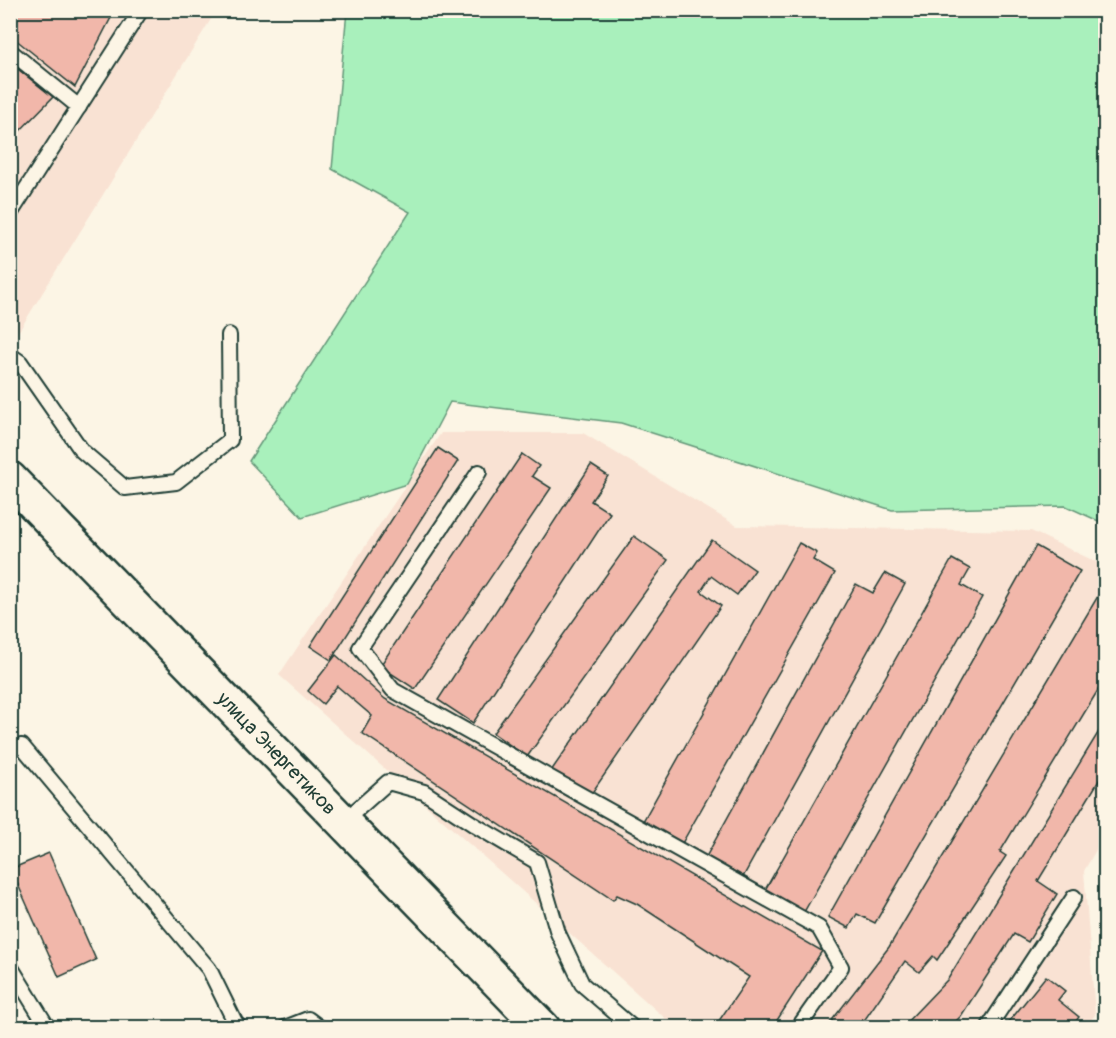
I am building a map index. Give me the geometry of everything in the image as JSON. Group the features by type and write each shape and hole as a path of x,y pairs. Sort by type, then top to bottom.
{"main road":[{"name":"улица Энергетиков","path":"10,479 543,1028"}],"lane":[{"path":"10,214 141,10"},
{"path":"10,51 79,107"},
{"path":"10,355 20,362 82,451 125,488 176,482 230,440 229,335"},
{"path":"479,472 360,648 393,690 819,928 841,967 798,1028"},
{"path":"10,747 22,746 209,969 237,1025 221,1028"},
{"path":"343,822 388,782 424,792 537,862 558,933 582,984 633,1028"},
{"path":"988,1028 1074,897"},
{"path":"10,966 48,1028"},
{"path":"285,1028 308,1019 320,1028"}],"shaded area":[{"path":"11,11 216,11 11,344"},
{"path":"441,433 583,433 737,526 1031,531 1105,566 1105,834 1084,871 1095,1015 1084,1028 675,1027 279,675"}],"green space":[{"path":"347,11 1105,11 1105,524 1066,506 892,510 621,423 450,402 407,484 302,517 249,461 410,212 332,169"}],"building":[{"path":"10,10 115,10 75,87 10,35"},
{"path":"10,63 53,97 10,141"},
{"path":"438,448 458,461 331,660 310,646"},
{"path":"522,454 539,466 532,476 551,488 415,689 380,666"},
{"path":"591,465 608,476 591,501 610,513 473,723 438,700"},
{"path":"634,536 668,560 527,757 493,733"},
{"path":"712,540 755,570 737,595 711,576 701,591 721,606 589,797 551,771"},
{"path":"799,543 817,553 813,560 835,573 681,845 642,823"},
{"path":"1036,546 1080,571 875,923 857,914 849,928 828,917"},
{"path":"952,559 970,569 961,585 982,597 804,912 765,890"},
{"path":"885,573 905,584 743,877 706,857 856,584 873,593"},
{"path":"1101,591 1106,594 1106,677 1000,852 1006,856 937,960 933,956 919,972 905,961 859,1028 826,1028 889,947"},
{"path":"336,655 385,699 822,951 772,1028 714,1028 749,977 637,904 617,895 613,900 362,733 372,716 337,686 323,704 308,691"},
{"path":"1106,720 1106,769 1038,881 1057,894 1028,942 1014,934 961,1016 949,1028 901,1028 948,979"},
{"path":"49,853 96,960 59,977 11,869"},
{"path":"1046,976 1065,991 1058,1000 1079,1017 1071,1028 1004,1028"}]}
